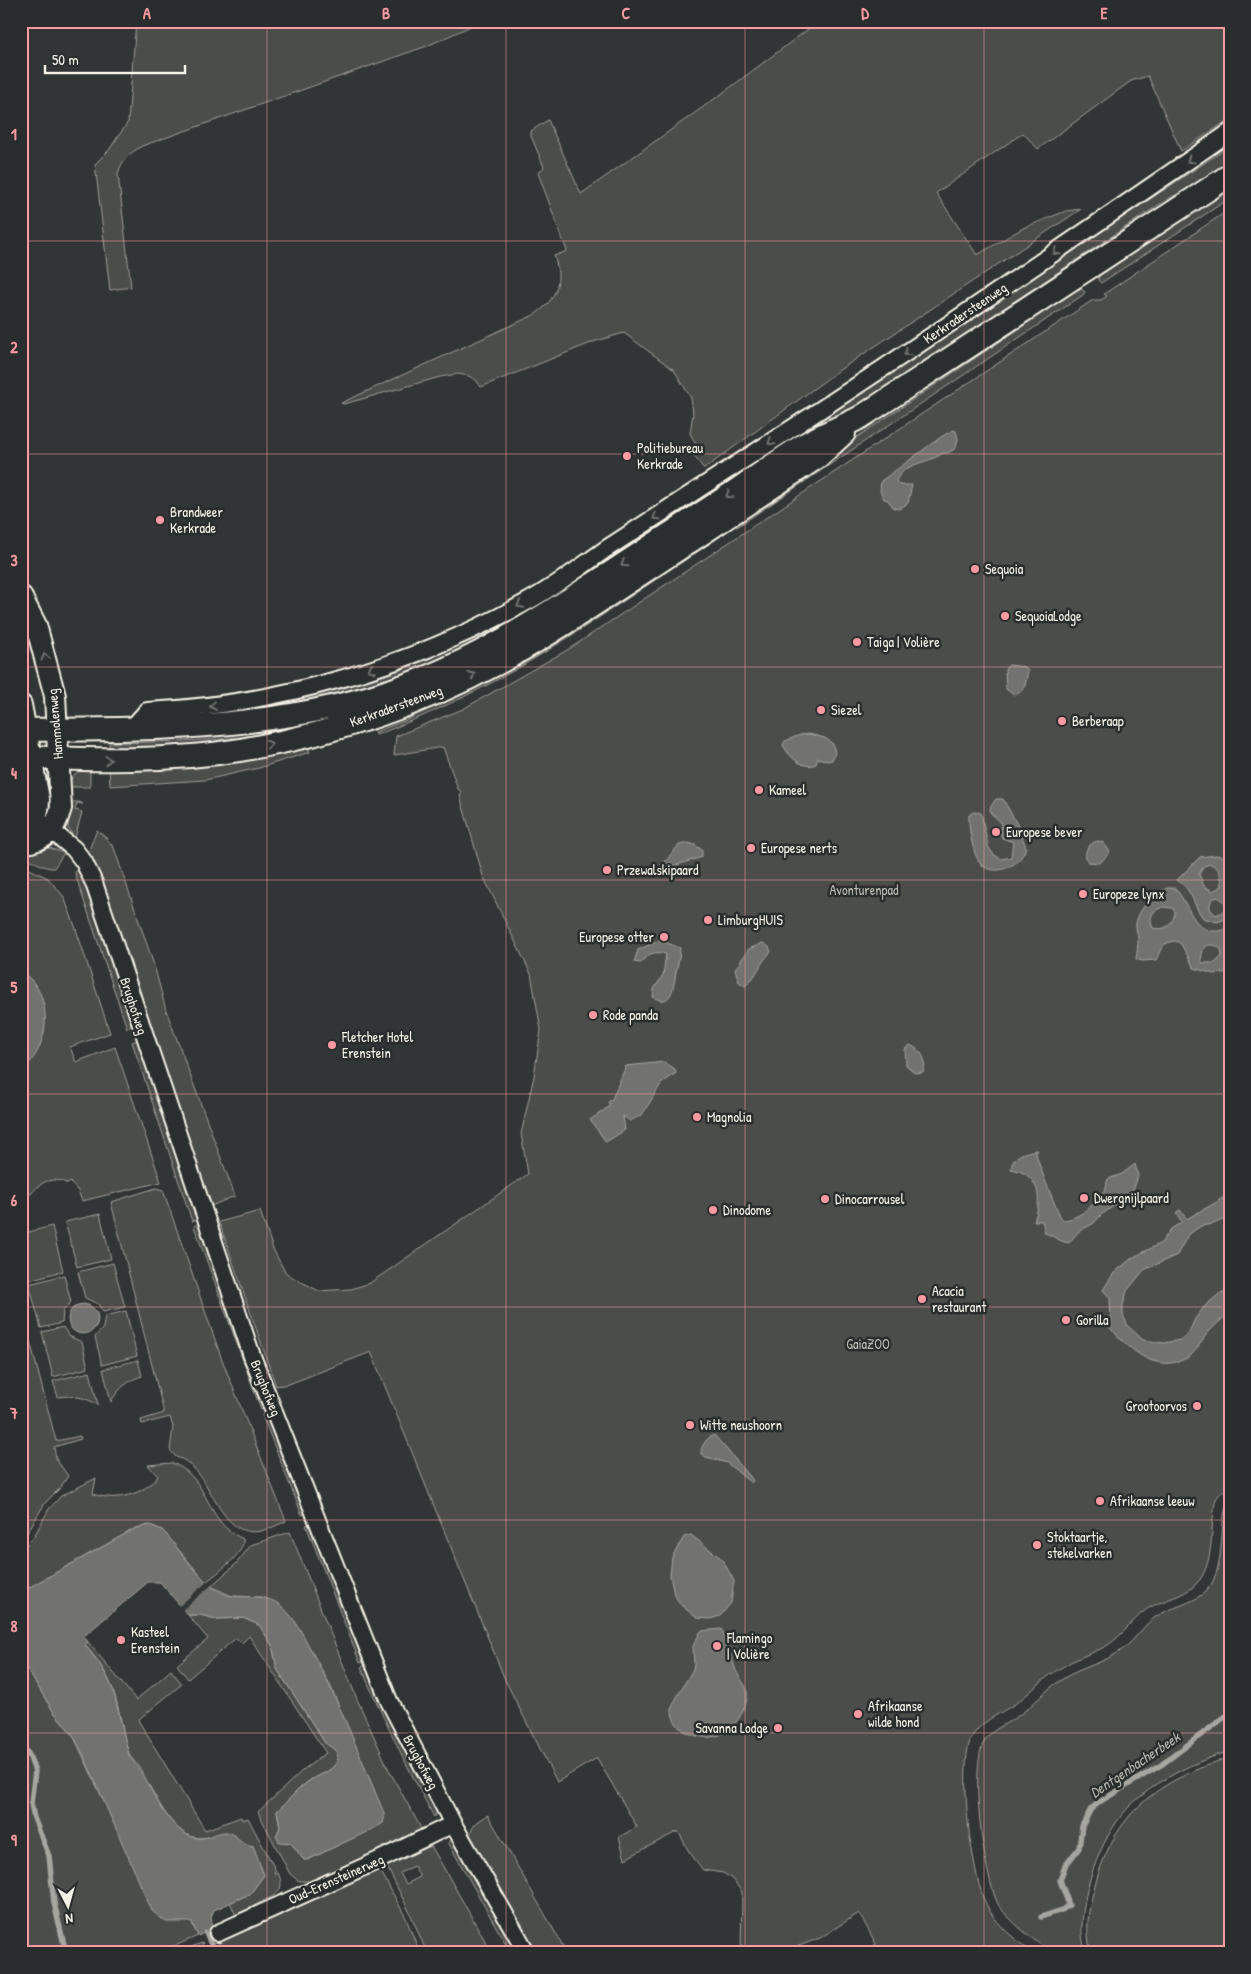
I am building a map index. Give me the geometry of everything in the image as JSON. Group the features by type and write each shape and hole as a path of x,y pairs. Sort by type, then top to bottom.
{"main road":[{"name":"Kerkradersteenweg","path":"24,730 198,727 267,720 323,709 409,684 469,658 554,609 807,443 861,417 1230,175"},
{"name":"Kerkradersteenweg","path":"27,757 94,760 145,759 238,750 309,735 400,707 465,679 528,646 708,507"}],"street":[{"name":"Kerkradersteenweg","path":"708,507 881,370 1230,132"},
{"name":"Hammolenweg","path":"21,596 36,625 55,696 60,808 56,824 52,830"},
{"name":"Hammolenweg","path":"21,706 27,757 39,799 38,809 28,822"},
{"name":"Brughofweg","path":"28,822 52,830 74,849 84,862 94,883 252,1356 389,1701 453,1824 527,1953"},
{"path":"21,844 39,841 52,830"},
{"name":"Oud-Erensteinerweg","path":"218,1933 453,1824"}],"green space":[{"path":"136,21 482,21 427,46 142,146 133,152 124,161 118,174 131,287 110,290 95,164 109,150 128,122"},
{"path":"819,21 1228,21 1230,24 1230,119 1181,151 1148,76 1131,81 1038,149 1023,133 936,193 977,255 1023,228 1066,211 1081,209 838,371 704,469 694,456 697,447 690,433 693,413 691,398 674,370 624,333 596,341 481,387 476,380 469,376 458,374 440,377 344,404 341,403 534,315 553,296 558,282 557,265 554,256 567,251 538,173 544,167 531,136 531,131 548,120 581,194 720,95"},
{"path":"1230,146 1230,164 1166,200 924,362 718,495 714,488"},
{"path":"1230,188 1230,198 1101,283 1098,280 1099,276"},
{"name":"GaiaZOO","path":"1230,209 1230,1486 1220,1493 1216,1499 1206,1569 1192,1588 1147,1609 1108,1645 1075,1660 1052,1674 1019,1701 991,1718 979,1728 970,1741 966,1762 967,1804 970,1839 981,1891 993,1916 1003,1928 1033,1953 861,1953 876,1944 859,1913 820,1938 780,1953 741,1953 742,1892 732,1879 723,1873 703,1870 688,1850 678,1831 625,1859 619,1837 637,1827 597,1758 557,1782 506,1682 371,1352 289,1384 276,1386 219,1222 260,1211 273,1249 285,1272 319,1291 351,1289 370,1283 528,1174 521,1134 534,1076 541,1030 531,974 483,876 460,796 462,792 458,789 443,747 394,755 396,736 463,709 569,649 1093,300 1101,300 1107,296 1104,294"},
{"path":"1081,289 1085,292 1083,295 737,527 733,520"},
{"path":"689,506 694,512 442,665 287,711 182,718 245,709 307,697 368,681 428,659 497,626 563,589"},
{"path":"718,530 721,536 678,565 674,559"},
{"path":"660,568 664,574 569,637 518,668 458,700 376,735 375,732 409,719 476,681"},
{"path":"595,588 597,591 552,626 489,663 381,708 242,745 197,750 110,755 109,743 240,737 283,731 331,718 421,684 485,655 523,634"},
{"path":"308,747 310,752 259,768 205,780 110,786 109,766"},
{"path":"90,767 90,787 69,787 71,779 76,774"},
{"path":"69,802 79,802 83,804 77,803 75,810 82,812 75,838 68,828"},
{"path":"97,830 114,848 154,965 166,1010 235,1196 211,1206 147,1016 88,852"},
{"path":"50,848 64,853 54,868 42,865 21,855 21,851"},
{"path":"21,865 48,878 64,897 110,1033 70,1047 76,1062 115,1047 161,1182 82,1201 78,1191 70,1182 68,1184 57,1180 48,1181 31,1194 28,1193 25,1200 28,1217 21,1218 21,1071 25,1068 34,983 21,971"},
{"path":"78,866 134,1025 127,1028 76,877 75,872"},
{"path":"139,1040 199,1219 192,1221 132,1042"},
{"path":"156,1188 163,1190 221,1357 286,1521 274,1527 261,1531 246,1531 234,1525 224,1514 198,1474 188,1463 176,1457 170,1450 173,1427 170,1417 142,1424 141,1420 164,1413 111,1202"},
{"path":"100,1214 111,1259 77,1267 65,1222"},
{"path":"200,1223 268,1408 261,1410 194,1226"},
{"path":"52,1226 63,1271 28,1280 21,1254 21,1234"},
{"path":"113,1263 125,1307 103,1312 98,1304 85,1298 78,1272"},
{"path":"64,1275 71,1302 63,1311 62,1323 41,1328 29,1284"},
{"path":"21,1306 56,1441 80,1436 81,1439 54,1447 56,1459 68,1476 60,1488 45,1503 21,1543"},
{"path":"126,1311 137,1356 102,1365 95,1337 103,1328 105,1316"},
{"path":"63,1327 69,1336 82,1342 88,1368 53,1377 42,1332"},
{"path":"138,1360 142,1376 124,1386 111,1402 103,1369"},
{"path":"90,1372 98,1405 79,1397 58,1397 53,1381"},
{"path":"270,1412 308,1512 302,1515 262,1415"},
{"path":"172,1463 183,1468 191,1475 219,1520 226,1528 243,1539 243,1544 236,1556 223,1568 206,1582 162,1530 150,1525 136,1528 21,1592 21,1552 36,1533 49,1509 61,1496 96,1478 93,1494 110,1497 128,1495 145,1488 158,1476 148,1465"},
{"path":"1230,1500 1230,1751 1203,1760 1154,1786 1122,1815 1112,1829 1096,1860 1086,1894 1082,1926 1085,1953 1055,1953 1033,1939 1015,1924 998,1904 993,1890 983,1847 978,1796 980,1753 985,1740 996,1730 1024,1712 1055,1684 1119,1652 1154,1618 1195,1599 1207,1590 1218,1568 1224,1516"},
{"path":"313,1522 367,1660 360,1663 306,1525"},
{"path":"290,1532 357,1699 389,1770 423,1832 309,1881 299,1881 290,1874 258,1812 303,1770 326,1753 249,1636 242,1643 236,1638 188,1679 177,1665 208,1639 188,1615 200,1615 216,1619 243,1618 259,1625 272,1645 277,1669 325,1743 334,1750 338,1758 333,1767 307,1782 277,1811 280,1827 276,1837 291,1843 304,1860 312,1858 383,1823 375,1793 331,1687 296,1623 278,1604 262,1597 232,1596 211,1586 236,1564 251,1545"},
{"path":"88,1642 136,1700 171,1670 182,1684 138,1720 205,1830 241,1817 242,1820 248,1818 276,1871 274,1872 275,1874 278,1873 281,1880 281,1885 276,1893 237,1918 230,1902 250,1894 264,1875 253,1846 242,1843 227,1832 199,1838 190,1836 181,1831 166,1815 138,1765 131,1758 112,1686 102,1668 85,1645"},
{"path":"21,1659 53,1711 73,1735 113,1821 192,1923 198,1936 177,1945 149,1953 21,1953"},
{"path":"368,1664 438,1810 434,1817 396,1743 361,1667"},
{"path":"1230,1757 1230,1953 1091,1953 1088,1921 1094,1889 1103,1862 1114,1839 1127,1819 1142,1803 1161,1789 1204,1766"},
{"path":"488,1815 567,1953 534,1953 470,1839 473,1827"},
{"path":"453,1840 519,1953 511,1953 448,1842"},
{"path":"431,1846 492,1953 427,1953 386,1865","holes":["414,1866 420,1877 406,1884 400,1873"]},
{"path":"379,1868 405,1916 420,1953 223,1953 216,1938"},
{"path":"202,1943 205,1953 175,1953"}],"shaded area":[{"path":"953,430 956,431 958,439 956,448 911,467 900,475 896,481 900,485 912,485 908,503 899,509 894,508 888,500 884,499 880,491 881,481"},
{"path":"1009,665 1025,667 1028,670 1023,689 1014,695 1006,689 1005,669"},
{"path":"809,734 825,738 833,744 835,753 832,760 827,761 818,758 816,764 806,765 801,764 789,754 783,745 785,741 800,735"},
{"path":"996,799 1003,799 1018,826 1026,847 1020,859 1015,863 1009,867 996,870 983,866 976,857 970,834 969,815 973,812 981,813 988,846 993,854 1001,859 1011,857 1013,842 1002,838 1000,832 1002,824 990,811"},
{"path":"1098,841 1104,843 1110,852 1100,863 1088,862 1086,859 1087,849 1091,844"},
{"path":"688,843 702,850 702,857 661,870 661,866 679,845"},
{"path":"1216,855 1230,858 1230,918 1217,922 1203,918 1190,893 1177,880 1200,857","holes":["1210,864 1216,867 1222,882 1222,886 1213,891 1204,886 1199,874 1204,866","1218,897 1224,901 1226,910 1216,915 1210,909 1210,904 1212,899"]},
{"path":"1167,888 1175,888 1201,927 1218,931 1230,928 1230,972 1214,974 1194,968 1181,944 1176,941 1165,945 1156,960 1142,961 1136,959 1138,939 1136,925 1138,917 1152,898","holes":["1164,907 1172,908 1175,912 1173,920 1168,926 1158,929 1153,928 1152,914","1208,945 1214,945 1221,949 1222,956 1215,963 1203,963 1201,960 1203,950"]},
{"path":"660,940 680,948 673,989 668,998 664,1000 653,997 654,989 663,975 666,954 652,954 641,963 634,962 638,950"},
{"path":"763,943 769,947 771,952 745,986 739,982 735,969 749,949"},
{"path":"21,971 40,992 44,1004 45,1029 37,1052 21,1071"},
{"path":"910,1045 924,1059 923,1072 915,1073 906,1065 905,1049"},
{"path":"664,1062 675,1069 676,1073 661,1084 642,1115 630,1121 623,1116 625,1130 606,1142 590,1120 610,1106 608,1102 612,1099 626,1066"},
{"path":"1038,1150 1036,1153 1040,1166 1063,1220 1081,1214 1092,1205 1105,1190 1108,1179 1122,1174 1135,1164 1138,1176 1134,1188 1125,1198 1101,1215 1094,1223 1078,1232 1069,1243 1045,1233 1042,1221 1034,1221 1037,1212 1038,1195 1033,1181 1028,1176 1011,1169 1017,1157 1024,1153"},
{"path":"1230,1191 1230,1217 1213,1224 1201,1226 1188,1235 1177,1255 1144,1270 1127,1291 1123,1305 1123,1315 1128,1326 1143,1340 1164,1343 1180,1340 1189,1332 1195,1319 1204,1307 1219,1294 1230,1292 1230,1312 1210,1331 1190,1356 1175,1362 1153,1361 1133,1350 1107,1325 1111,1322 1110,1298 1103,1290 1114,1273 1132,1258 1161,1243 1171,1229 1182,1222 1176,1213 1178,1211 1180,1210 1187,1219 1215,1203"},
{"path":"83,1304 89,1305 97,1313 97,1325 89,1333 83,1334 77,1333 69,1325 68,1319 69,1313 77,1305"},
{"path":"714,1435 749,1475 753,1481 751,1483 727,1463 701,1454 704,1443"},
{"path":"150,1525 162,1530 204,1580 222,1593 232,1596 269,1599 280,1605 290,1615 302,1633 332,1692 385,1815 383,1823 375,1828 307,1860 304,1860 291,1843 279,1842 276,1836 280,1827 277,1811 307,1782 333,1767 338,1758 336,1752 325,1743 277,1669 272,1645 259,1625 243,1618 216,1619 200,1615 188,1615 160,1582 148,1582 84,1636 88,1642 85,1645 102,1667 113,1689 129,1756 166,1815 185,1834 196,1838 204,1838 226,1832 233,1834 245,1844 253,1846 264,1875 250,1894 214,1910 211,1917 213,1929 198,1936 192,1923 166,1922 152,1911 84,1756 73,1735 53,1711 21,1659 21,1592 136,1528"},
{"path":"691,1535 722,1559 734,1581 731,1603 720,1616 710,1619 697,1618 682,1606 674,1595 670,1575 672,1557 684,1537"},
{"path":"721,1629 728,1644 736,1671 746,1688 746,1703 741,1715 729,1730 717,1736 699,1737 683,1730 677,1724 673,1717 672,1708 692,1671 694,1665 693,1646 701,1631"}],"pier":[{"path":"208,1581 213,1584 181,1611 178,1607"}],"waterway":[{"name":"Dentgenbacherbeek","path":"1041,1917 1062,1910 1069,1905 1060,1880 1065,1866 1079,1848 1082,1826 1091,1809 1161,1765 1230,1713"},
{"path":"21,1743 29,1755 35,1771 31,1803 34,1818 49,1856 54,1903 66,1953"},
{"path":"206,1933 215,1953"}],"place":[{"name":"Politiebureau Kerkrade","path":"627,456"},
{"name":"Brandweer Kerkrade","path":"160,520"},
{"name":"Sequoia","path":"975,569"},
{"name":"SequoiaLodge","path":"1005,616"},
{"name":"Taiga | Volière","path":"857,642"},
{"name":"Siezel","path":"821,710"},
{"name":"Berberaap","path":"1062,721"},
{"name":"Kameel","path":"759,790"},
{"name":"Europese bever","path":"996,832"},
{"name":"Europese nerts","path":"751,848"},
{"name":"Przewalskipaard","path":"607,870"},
{"name":"Europeze lynx","path":"1083,894"},
{"name":"LimburgHUIS","path":"708,920"},
{"name":"Europese otter","path":"664,937"},
{"name":"Rode panda","path":"593,1015"},
{"name":"Fletcher Hotel Erenstein","path":"332,1045"},
{"name":"Magnolia","path":"697,1117"},
{"name":"Dwergnijlpaard","path":"1084,1198"},
{"name":"Dinocarrousel","path":"825,1199"},
{"name":"Dinodome","path":"713,1210"},
{"name":"Acacia restaurant","path":"922,1299"},
{"name":"Gorilla","path":"1066,1320"},
{"name":"Grootoorvos","path":"1197,1406"},
{"name":"Witte neushoorn","path":"690,1425"},
{"name":"Afrikaanse leeuw","path":"1100,1501"},
{"name":"Stoktaartje, stekelvarken","path":"1037,1545"},
{"name":"Kasteel Erenstein","path":"121,1640"},
{"name":"Flamingo | Volière","path":"717,1646"},
{"name":"Afrikaanse wilde hond","path":"858,1714"},
{"name":"Savanna Lodge","path":"778,1728"}],"park label":[{"name":"Avonturenpad","path":"864,890"}]}
